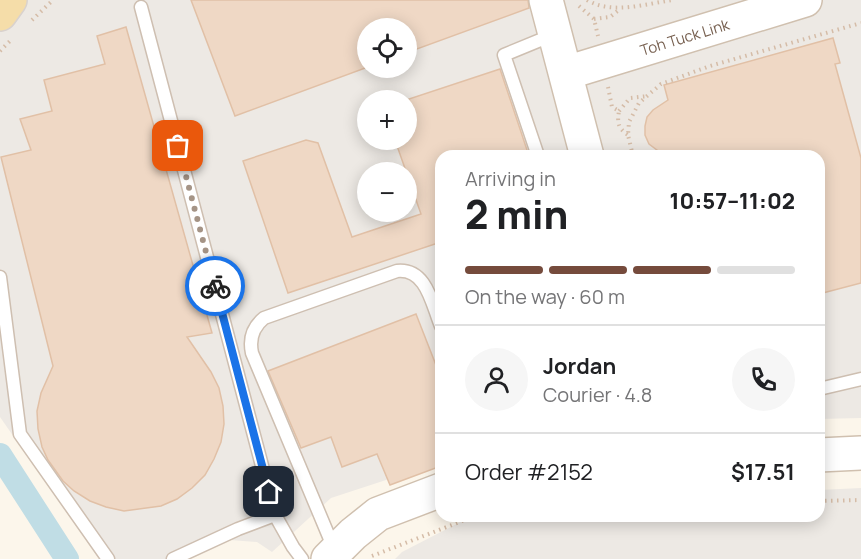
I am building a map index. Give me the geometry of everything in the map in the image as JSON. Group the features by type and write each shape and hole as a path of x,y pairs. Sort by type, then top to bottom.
{"main road":[{"path":"0,14 10,0"}],"street":[{"path":"546,0 585,150"},
{"name":"Toh Tuck Link","path":"566,73 767,5 805,0"},
{"path":"825,455 861,453"},
{"path":"343,556 353,534 378,514 435,492"}],"lane":[{"path":"141,7 275,514 292,547 302,559"},
{"path":"536,150 504,55 555,34"},
{"path":"343,556 252,353 250,339 256,325 264,318 398,272 405,271 417,275 422,281 435,312"},
{"path":"0,277 20,434 108,559"},
{"path":"825,388 861,379"},
{"path":"173,559 275,514"}],"path":[{"path":"587,0 621,9 672,0"},
{"path":"594,19 610,18 621,9"},
{"path":"632,150 628,135 629,122 639,103 661,84 710,66 861,23"},
{"path":"619,111 630,98 649,95"},
{"path":"825,501 861,500"},
{"path":"343,556 455,522"}],"shaded area":[{"path":"27,0 861,0 861,418 825,419 825,150 435,150 435,464 331,498 272,552 257,542 217,539 183,559 99,559 0,417 0,32"},
{"path":"861,488 861,559 395,559 402,552 460,522 825,522 825,490"}],"building":[{"path":"191,0 528,0 529,8 417,49 417,18 357,18 357,71 235,116"},
{"path":"126,27 212,333 187,337 219,388 224,424 221,442 214,459 205,475 192,488 177,499 161,506 124,511 90,501 74,491 63,481 42,447 37,411 41,393 53,366 1,157 31,150 20,119 52,111 44,80 105,64 97,36"},
{"path":"833,38 840,63 835,64 861,158 861,283 825,292 825,150 657,150 649,144 645,135 645,126 647,117 653,110 668,100 664,85"},
{"path":"500,69 527,150 435,150 435,244 288,293 243,161 306,140 318,143 352,237 397,222 417,222 417,215 421,214 417,203 417,162 403,162 399,150 417,150 417,96"},
{"path":"416,314 435,363 435,468 390,485 377,454 342,467 331,437 301,448 268,371"}],"waterway":[{"path":"0,455 67,559"}],"way so far":[{"path":"178,146 215,286"}],"route":[{"path":"215,286 269,492"}]}
